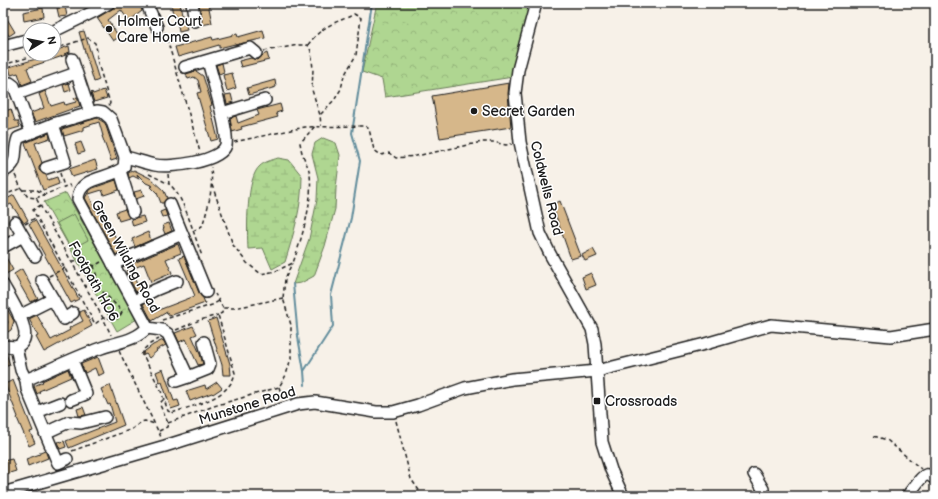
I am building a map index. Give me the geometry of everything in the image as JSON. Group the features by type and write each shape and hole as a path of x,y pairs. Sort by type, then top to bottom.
{"street":[{"path":"62,27 109,3"},
{"path":"148,3 157,27"},
{"path":"192,3 195,21"},
{"name":"Coldwells Road","path":"536,3 518,70 515,93 520,142 540,233 550,254 592,329 595,344 602,442 611,470 623,496"},
{"path":"3,46 22,41"},
{"path":"185,67 250,48 256,53"},
{"path":"72,59 90,113"},
{"path":"125,157 154,165 169,166 184,164 210,157 222,151 226,144 226,136 222,113 208,61"},
{"path":"17,94 76,73"},
{"path":"3,85 10,83 14,86 31,132"},
{"path":"222,113 265,100"},
{"path":"7,170 15,162 15,149 18,138 53,124 97,111 106,114 111,119 125,157 124,167 120,171 133,212"},
{"path":"46,168 65,162 53,124"},
{"name":"Green Wilding Road","path":"27,384 72,360 103,347 124,342 143,332 147,328 78,198 78,193 81,186 88,182 120,171"},
{"path":"170,204 187,233 210,291"},
{"path":"3,247 19,228 34,256"},
{"path":"111,260 187,233"},
{"path":"42,280 64,319 73,313"},
{"path":"134,301 154,290 177,281"},
{"path":"3,285 26,333 24,341 16,347 3,346"},
{"path":"19,316 53,299"},
{"name":"Munstone Road","path":"3,493 165,446 298,404 314,402 376,412 393,412 418,405 465,388 512,379 597,371 705,344 771,325 891,336 935,329"},
{"path":"147,328 162,330 168,334 188,377"},
{"path":"176,381 208,369 210,364 204,342"},
{"path":"16,347 21,370 45,433 61,460"},
{"path":"37,412 86,394 72,360"},
{"path":"45,433 69,422 81,423 105,417"},
{"path":"754,474 763,489 763,496"},
{"path":"907,496 922,477 930,477"}],"path":[{"path":"308,45 313,37 334,23 344,20 354,14 361,18 356,55 344,76 341,89 335,99 320,115"},
{"path":"62,46 88,38 95,43 97,60 110,103 106,114"},
{"path":"256,53 298,45 308,45"},
{"path":"308,45 311,51 313,69 312,90 320,115 321,126"},
{"path":"3,65 22,59"},
{"path":"164,399 160,405 168,423 214,406 279,387 286,375 291,358 291,325 283,298 285,279 293,263 302,236 310,193 310,175 308,164 303,155 300,143 315,126"},
{"path":"351,126 365,126 369,129 374,150 381,155 389,153 396,158 416,156 482,142 494,142 506,145 520,142"},
{"path":"3,150 7,170 22,189"},
{"path":"187,233 202,226 208,211 212,185 210,157"},
{"path":"57,164 64,187"},
{"path":"169,166 169,184"},
{"path":"146,171 174,188 186,212 187,233 202,257"},
{"path":"36,198 69,185 78,193"},
{"path":"212,185 233,245 247,263 261,274 276,271 293,263"},
{"path":"3,196 22,189 37,190 44,194"},
{"name":"Footpath HO6","path":"22,189 28,197 36,198 41,205 103,318 159,432 167,427 168,423"},
{"path":"41,205 33,210 95,324 103,318 119,318 122,312 100,289 94,266 84,260 71,261"},
{"path":"19,228 37,217"},
{"path":"94,266 111,260"},
{"path":"42,280 65,268"},
{"path":"210,291 223,308 222,313 200,320 168,334 143,350 143,355 164,399 168,411 172,413 213,398 223,392 232,381 235,373 234,364 218,315"},
{"path":"223,308 235,308 283,298"},
{"path":"161,320 212,305 219,301"},
{"path":"279,387 285,408"},
{"path":"393,412 411,479 423,496"},
{"path":"61,460 132,428 141,422 145,421 155,424"},
{"path":"874,436 886,440 930,477"}],"green space":[{"path":"377,3 530,3 513,77 385,97 382,79 362,72"},
{"path":"323,138 336,143 340,155 335,209 325,246 314,276 301,283 293,284 309,239 317,200 318,178 312,154 315,143"},
{"path":"278,158 289,160 302,176 302,187 297,219 285,262 272,269 263,248 248,249 248,205 255,172 264,163"},
{"path":"66,193 137,319 117,331 44,202"},
{"path":"74,214 88,240 71,249 57,223"}],"building":[{"name":"Holmer Court Care Home","path":"117,3 139,3 142,11 129,21 121,10 108,20 119,37 113,41 97,18 112,9"},
{"path":"171,3 180,3 187,30 179,32 176,14 173,15"},
{"path":"208,3 212,23 201,25 202,20 199,5"},
{"path":"65,6 67,16 59,17 57,8"},
{"path":"43,8 44,17 24,21 23,12"},
{"path":"3,12 15,32 9,36 3,26"},
{"path":"263,30 265,38 219,48 219,45 178,57 175,47 212,37 213,40 237,34 238,37"},
{"path":"84,31 99,80 94,82 79,32"},
{"path":"69,46 70,52 62,56 62,48"},
{"path":"267,53 269,60 241,67 239,61 251,58 258,60"},
{"path":"26,62 45,62 27,68 32,81 22,85 18,73 11,75 9,67"},
{"path":"222,63 224,72 219,74 216,65"},
{"path":"196,71 203,76 212,105 210,106 218,139 211,141 197,93 201,92 198,80 194,77 188,79 186,74"},
{"path":"232,73 236,88 227,91 223,75"},
{"path":"275,80 276,87 249,95 247,88"},
{"path":"69,83 71,90 65,92 63,85"},
{"name":"Secret Garden","path":"509,83 508,94 511,127 440,138 432,96"},
{"path":"104,90 107,98 94,102 91,93 92,92 93,94"},
{"path":"45,91 51,106 64,102 65,105 76,102 74,98 77,97 80,106 35,122 31,113 44,108 39,94"},
{"path":"231,94 233,102 227,104 225,95"},
{"path":"280,104 282,111 276,113 278,117 241,127 242,129 232,132 230,118 236,116 238,123 259,115 257,110"},
{"path":"11,109 15,121 18,121 20,127 6,131 3,122 8,120 5,111"},
{"path":"97,118 105,123 117,159 111,161 102,136 99,122 84,127 84,130 64,136 62,129"},
{"path":"49,133 50,138 35,143 42,163 39,166 39,170 46,175 48,180 57,177 59,184 43,190 25,143"},
{"path":"81,142 85,152 78,154 75,144"},
{"path":"95,160 98,169 72,177 69,169"},
{"path":"134,170 150,178 164,191 167,198 163,203 161,203 157,193 151,187 153,186 146,183 137,174 139,179 133,176 129,178 128,173"},
{"path":"116,180 119,190 104,195 102,190 89,194 95,210 98,209 103,219 105,218 123,251 116,255 85,198 89,191 93,188"},
{"path":"142,190 144,196 136,199 134,192"},
{"path":"14,195 28,220 24,223 11,204 3,208 3,201"},
{"path":"560,201 581,256 571,259 552,205"},
{"path":"125,209 129,218 119,221 116,212"},
{"path":"165,210 167,216 162,217 160,212"},
{"path":"143,216 145,222 133,226 131,219"},
{"path":"35,220 79,299 71,303 29,224"},
{"path":"169,223 172,231 165,234 163,225"},
{"path":"148,232 151,240 135,247 132,239"},
{"path":"178,244 181,253 166,259 172,273 151,282 144,264 134,268 132,273 141,289 136,292 126,272 129,265"},
{"path":"593,249 597,256 585,261 582,255"},
{"path":"3,254 13,270 6,274 3,270"},
{"path":"184,256 200,295 205,303 169,316 167,312 152,321 143,304 150,300 156,311 195,296 179,258"},
{"path":"22,269 38,299 30,302 14,274"},
{"path":"591,273 596,285 586,289 582,277"},
{"path":"3,302 14,321 11,330 3,335 3,328 8,322 3,314"},
{"path":"84,310 92,326 44,352 29,319 37,315 51,340 83,321 80,312"},
{"path":"216,318 230,364 231,375 223,375 222,365 208,321"},
{"path":"193,326 197,334 192,336 203,364 198,365 186,339 179,342 175,333"},
{"path":"163,340 166,345 156,350 157,351 149,358 146,354 142,356 141,354"},
{"path":"3,353 6,353 10,365 4,367"},
{"path":"98,357 104,373 98,376 95,368 85,373 81,364"},
{"path":"68,369 71,377 39,391 40,392 37,394 34,386"},
{"path":"163,369 174,401 178,400 180,406 171,409 162,382 160,383 156,372"},
{"path":"13,380 33,431 30,432 35,443 29,446 5,384"},
{"path":"217,382 222,388 213,394 212,393 190,401 186,391 205,385 206,389"},
{"path":"110,385 124,425 69,448 66,441 115,422 110,404 108,405 101,389"},
{"path":"83,407 86,415 79,416 77,409"},
{"path":"64,441 66,447 60,449 57,442"},
{"path":"45,450 48,458 28,466 26,459 40,454 40,452"},
{"path":"12,459 16,471 3,475 3,461"}],"waterway":[{"path":"305,385 304,371 333,326 331,295 351,218 360,161 352,133 372,3"},
{"path":"293,284 298,337 304,371"}],"place":[{"name":"Holmer Court Care Home","path":"109,29"},
{"name":"Secret Garden","path":"474,111"},
{"name":"Crossroads","path":"597,401"}]}
